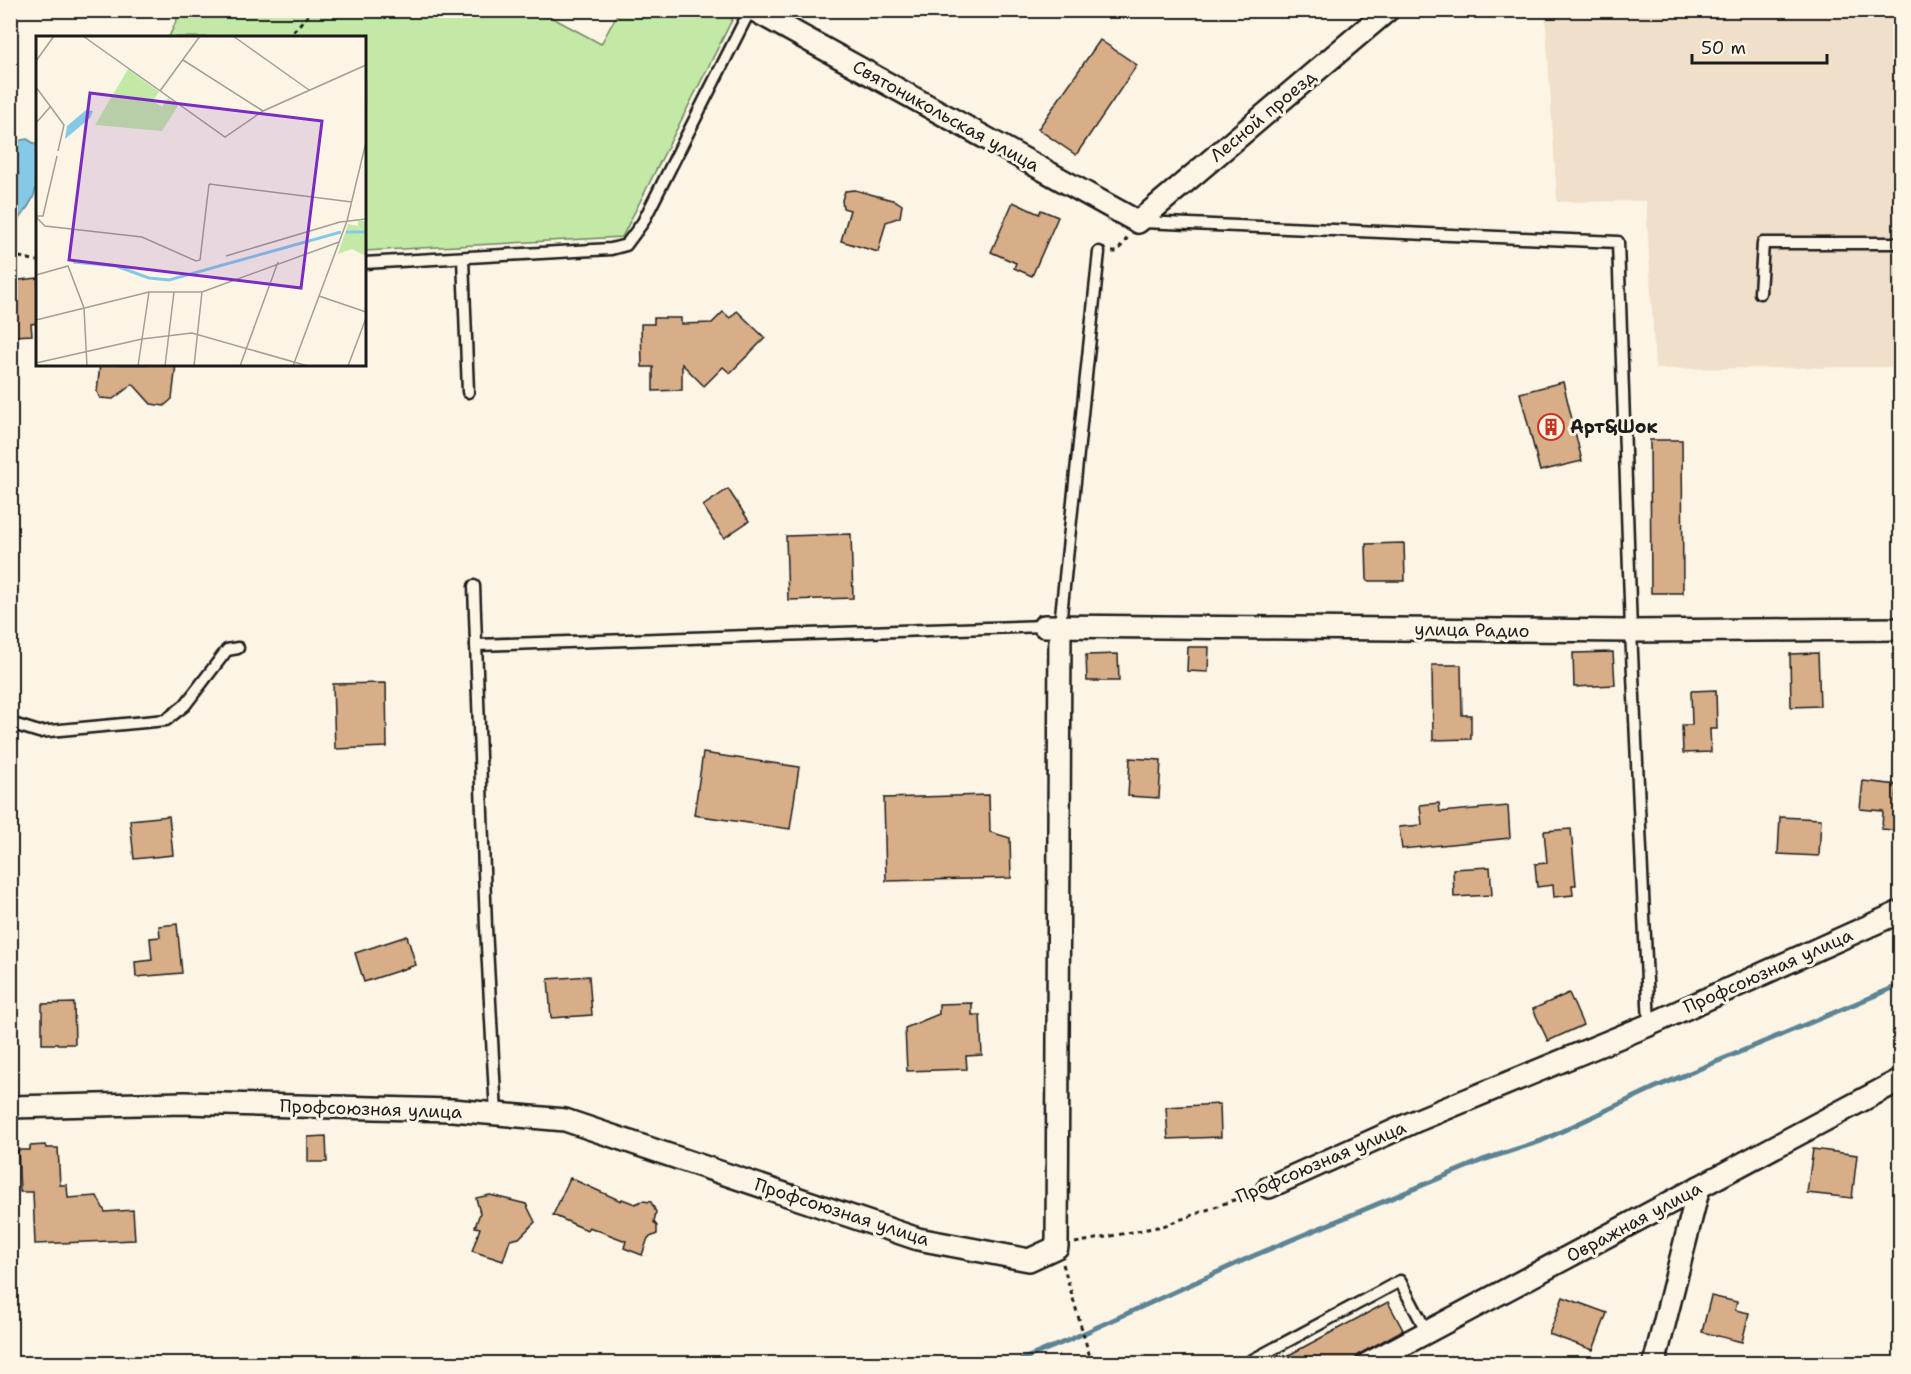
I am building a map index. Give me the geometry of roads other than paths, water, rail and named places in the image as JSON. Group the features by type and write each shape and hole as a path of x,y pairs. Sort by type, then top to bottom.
{"street":[{"name":"Святоникольская улица","path":"752,10 1138,222"},
{"name":"Лесной проезд","path":"1138,222 1388,10"},
{"name":"улица Радио","path":"1052,626 1631,631 1900,629"},
{"name":"Профсоюзная улица","path":"10,1107 183,1104 452,1110 565,1120 918,1239 1029,1260 1057,1247 1052,626"},
{"name":"Профсоюзная улица","path":"1269,1187 1418,1120 1649,1025 1900,912"},
{"name":"Овражная улица","path":"1367,1364 1900,1080"},
{"path":"1654,1364 1699,1187"}],"lane":[{"path":"366,262 611,249 626,245 643,222 752,10"},
{"path":"1138,222 1618,242 1631,631 1649,1025"},
{"path":"1760,293 1763,243 1900,243"},
{"path":"476,645 1052,626 1099,252"},
{"path":"463,258 468,392"},
{"path":"474,586 486,927 496,1114"},
{"path":"10,723 39,732 166,720 185,705 227,650 237,648"},
{"path":"1245,1364 1400,1281 1427,1332"}],"water":[{"path":"27,139 36,144 36,190 28,207 11,227 11,181 19,174 11,164 11,142"}],"waterway":[{"path":"1011,1364 1253,1256 1483,1160 1541,1141 1656,1087 1900,985"}],"place":[{"name":"Арт&Шок","path":"1551,427"}]}
